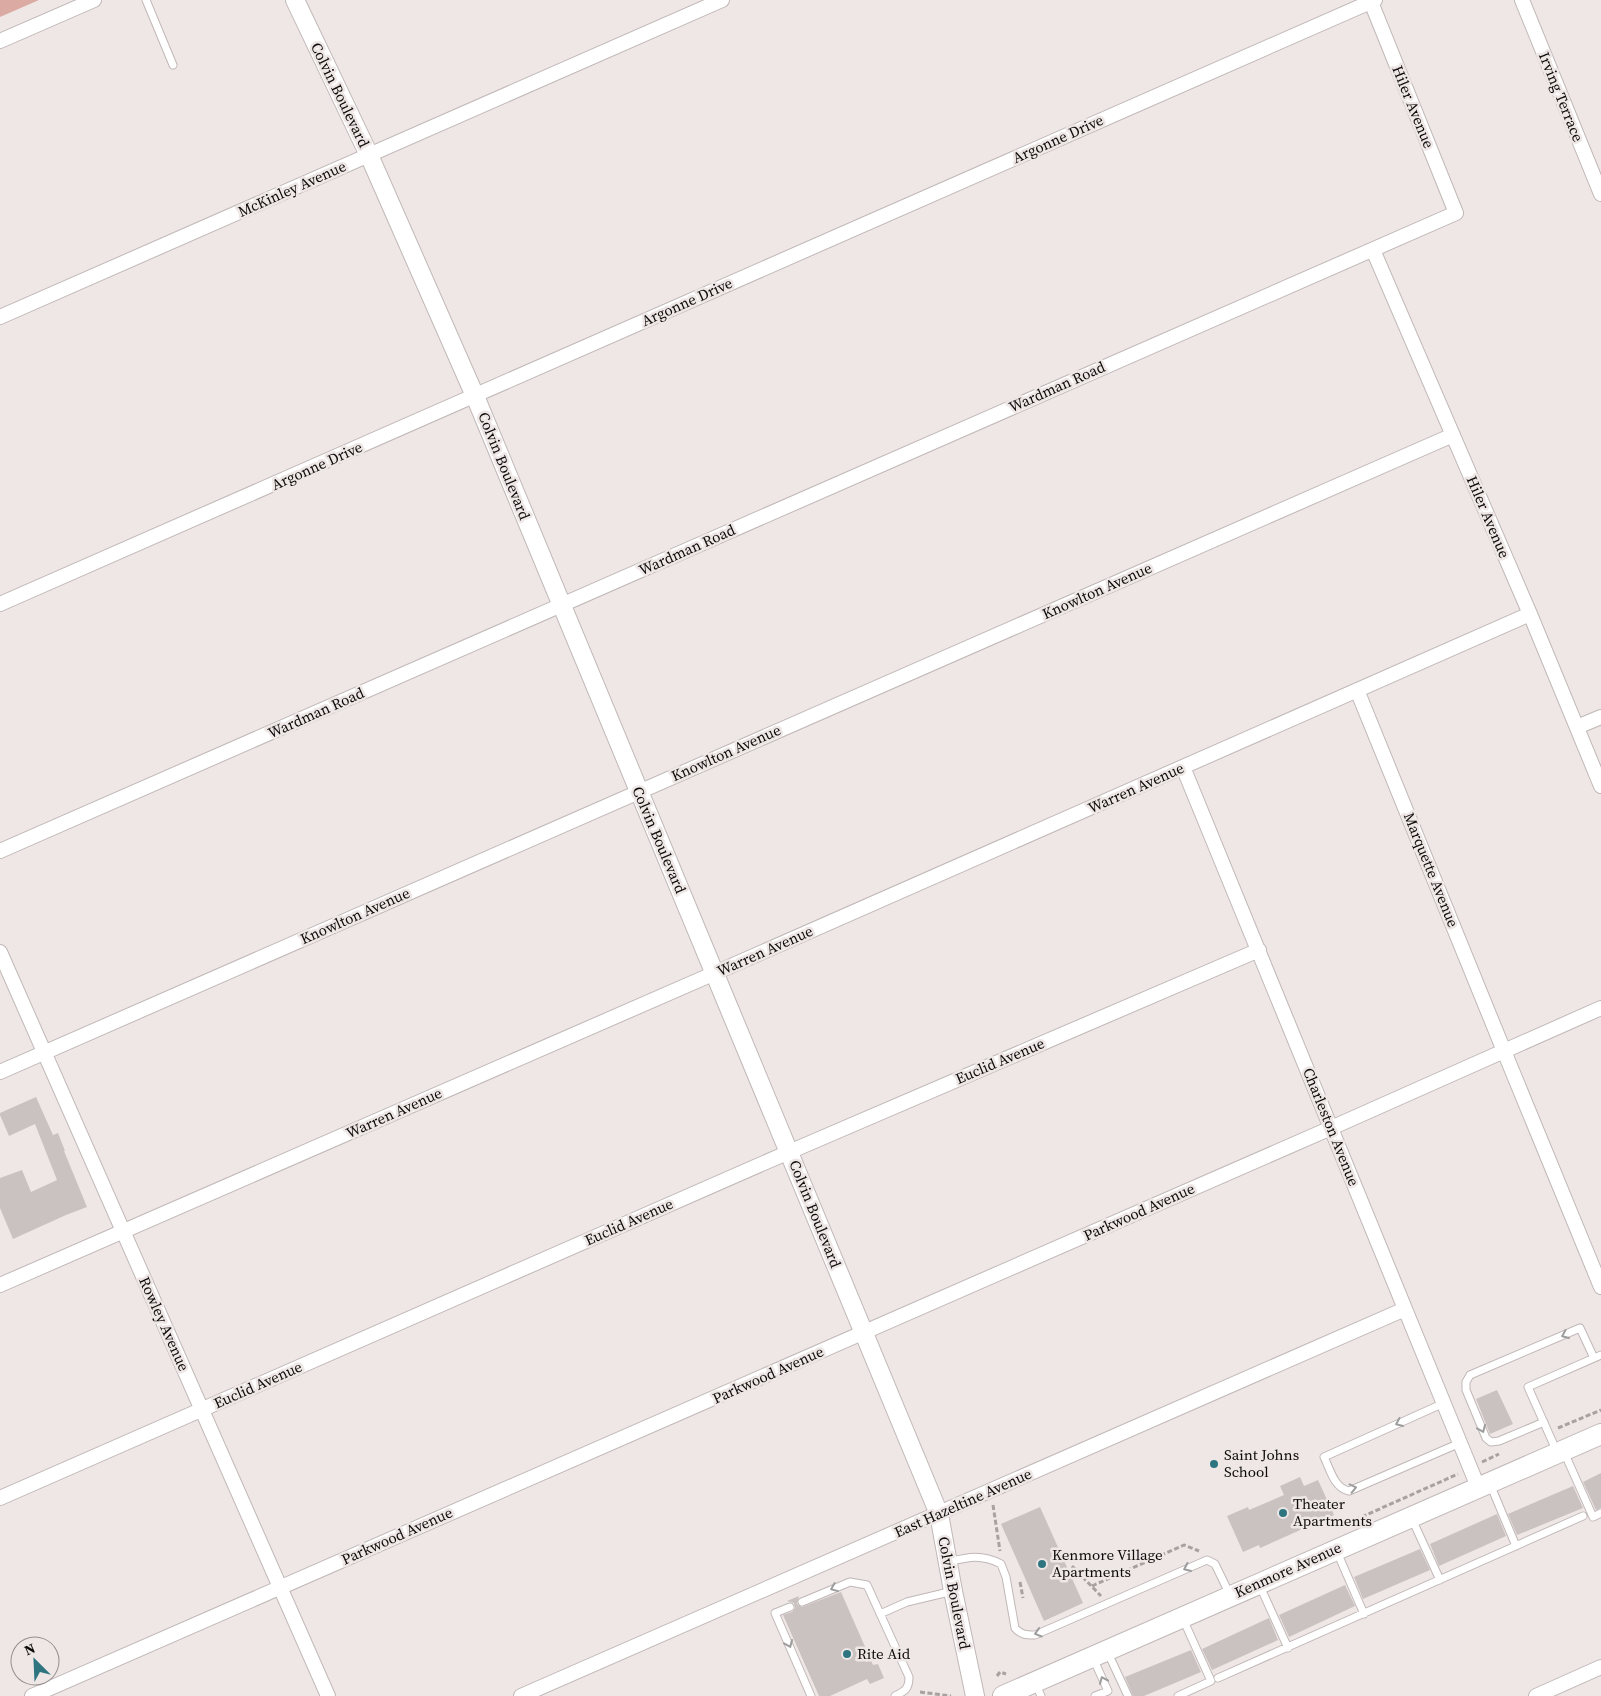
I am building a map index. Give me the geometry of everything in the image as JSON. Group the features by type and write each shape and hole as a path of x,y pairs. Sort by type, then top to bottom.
{"main road":[{"name":"Kenmore Avenue","path":"1003,1696 1038,1689 1100,1653 1601,1434"}],"street":[{"path":"0,41 94,0"},
{"name":"Colvin Boulevard","path":"295,0 369,155 475,396 939,1514 953,1591 976,1696"},
{"name":"McKinley Avenue","path":"0,317 722,0"},
{"name":"Irving Terrace","path":"1522,0 1601,194"},
{"name":"Hiler Avenue","path":"1373,1 1456,213"},
{"name":"Argonne Drive","path":"0,604 1373,1"},
{"name":"Wardman Road","path":"0,851 1456,213"},
{"name":"Hiler Avenue","path":"1373,250 1530,614 1601,786"},
{"name":"Knowlton Avenue","path":"0,1072 1453,435"},
{"name":"Warren Avenue","path":"0,1285 1530,614"},
{"name":"Marquette Avenue","path":"1357,690 1601,1287"},
{"path":"1577,727 1601,717"},
{"name":"Charleston Avenue","path":"1183,767 1460,1443 1484,1485"},
{"name":"Euclid Avenue","path":"0,1498 789,1152 1259,950"},
{"name":"Rowley Avenue","path":"0,952 328,1696"},
{"name":"Parkwood Avenue","path":"32,1696 864,1333 1601,1008"},
{"name":"East Hazeltine Avenue","path":"521,1696 1405,1309"},
{"path":"1536,1696 1601,1667"}],"lane":[{"path":"146,0 173,65"},
{"path":"1544,1422 1499,1441 1491,1442 1486,1438 1466,1390 1466,1382 1470,1375 1580,1328 1598,1357 1528,1387 1593,1517 1601,1513"},
{"path":"1444,1403 1324,1456 1336,1483 1340,1487 1349,1490 1460,1443"},
{"path":"1484,1485 1516,1546"},
{"path":"1411,1516 1440,1580"},
{"path":"1218,1678 1583,1516"},
{"path":"1336,1550 1364,1614"},
{"path":"948,1562 971,1557 988,1558 1000,1564 1006,1577 1015,1628 1020,1634 1027,1635 1035,1635 1207,1560 1215,1564 1230,1596"},
{"path":"802,1602 850,1582 867,1584 909,1677 907,1690 895,1696"},
{"path":"1259,1583 1288,1648"},
{"path":"880,1614 907,1602 953,1591"},
{"path":"790,1607 775,1613 811,1696"},
{"path":"1178,1696 1211,1681 1182,1617"},
{"path":"1095,1696 1108,1691 1100,1653"},
{"path":"1100,1653 1128,1696"}],"path":[{"path":"993,1501 1000,1554"},
{"path":"1092,1586 1184,1545"},
{"path":"1072,1566 1102,1597 1094,1600"},
{"path":"1021,1585 1024,1601"},
{"path":"997,1676 1000,1672"},
{"path":"920,1692 951,1696 953,1689"}],"shaded area":[{"path":"0,0 39,0 0,17"}],"building":[{"path":"36,1097 53,1135 58,1133 87,1207 13,1239 0,1208 0,1178 22,1170 31,1192 57,1180 35,1124 9,1136 0,1115 0,1113"},
{"path":"1497,1390 1513,1424 1490,1434 1476,1399"},
{"path":"1601,1473 1601,1508 1596,1510 1583,1482"},
{"name":"Theater Apartments","path":"1300,1477 1304,1486 1318,1480 1334,1515 1260,1548 1259,1545 1243,1552 1227,1516 1248,1507 1249,1510 1284,1495 1280,1486"},
{"path":"1573,1486 1583,1508 1517,1535 1508,1514"},
{"name":"Kenmore Village Apartments","path":"1040,1507 1083,1603 1044,1621 1001,1524"},
{"path":"1497,1514 1506,1536 1439,1566 1430,1544"},
{"path":"1420,1549 1430,1570 1363,1599 1354,1577"},
{"path":"1345,1585 1355,1606 1289,1637 1279,1615"},
{"path":"841,1592 873,1665 878,1664 884,1678 870,1684 867,1679 830,1696 819,1696 783,1615 792,1612 795,1608 794,1603 787,1601 799,1596 797,1604 802,1607"},
{"path":"1269,1618 1278,1640 1212,1670 1202,1649"},
{"path":"1191,1650 1201,1672 1144,1696 1133,1696 1125,1677"}],"place":[{"name":"Saint Johns School","path":"1214,1464"},
{"name":"Theater Apartments","path":"1283,1513"},
{"name":"Kenmore Village Apartments","path":"1042,1564"},
{"name":"Rite Aid","path":"847,1654"}]}
